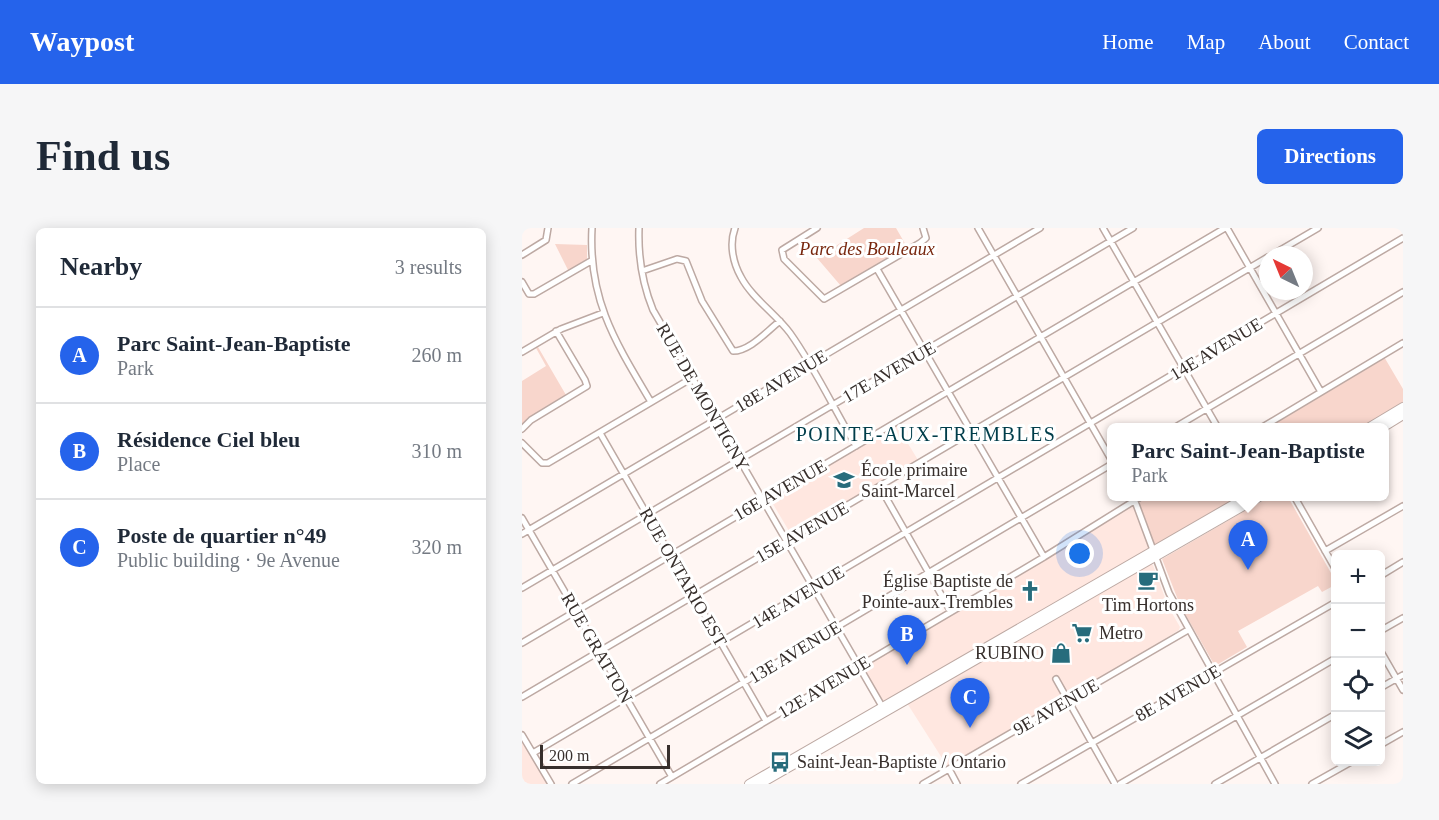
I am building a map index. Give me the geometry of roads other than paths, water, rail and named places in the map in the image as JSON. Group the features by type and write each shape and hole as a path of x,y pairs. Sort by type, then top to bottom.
{"main road":[{"path":"1376,423 1403,407"},
{"path":"1389,424 1403,416"},
{"path":"1155,553 1240,501"},
{"path":"760,784 883,709 1155,553 1252,501"},
{"path":"749,784 770,778"}],"street":[{"path":"522,255 546,240 548,228"},
{"path":"592,228 591,261 596,291 603,313 617,344 651,402"},
{"name":"RUE DE MONTIGNY","path":"639,228 638,248 653,310 883,709"},
{"path":"735,228 733,250 740,276 750,290 780,321 809,365 855,446"},
{"path":"817,228 787,246 782,250 782,255 822,298 829,298 924,241 926,234 923,228"},
{"path":"978,228 1107,453"},
{"name":"18E AVENUE","path":"522,534 1040,228"},
{"path":"1103,228 1215,423"},
{"name":"17E AVENUE","path":"522,588 1132,228"},
{"path":"1226,228 1321,392"},
{"name":"16E AVENUE","path":"522,643 1226,228"},
{"path":"1287,246 1318,228"},
{"name":"14E AVENUE","path":"533,753 1403,238"},
{"path":"642,271 677,259 686,261 702,301 733,351 746,347 780,321"},
{"path":"522,282 529,294 534,294 591,261"},
{"name":"15E AVENUE","path":"522,697 1259,262"},
{"path":"878,269 1044,557"},
{"path":"1182,423 1403,292"},
{"path":"522,351 556,331 603,313"},
{"path":"522,429 531,420 586,386 585,380 556,331"},
{"path":"1269,423 1403,343"},
{"path":"522,442 544,464 692,378"},
{"name":"RUE ONTARIO EST","path":"600,433 766,721"},
{"name":"13E AVENUE","path":"572,784 1107,466"},
{"path":"880,487 951,612"},
{"name":"12E AVENUE","path":"660,784 1044,557 1129,501"},
{"path":"1135,501 1169,593 1275,784"},
{"path":"1297,501 1331,563"},
{"path":"1325,552 1403,506"},
{"name":"RUE GRATTON","path":"522,518 672,777"},
{"path":"1385,573 1403,562"},
{"name":"8E AVENUE","path":"1021,784 1332,604"},
{"path":"1385,629 1403,618"},
{"name":"9E AVENUE","path":"923,784 1188,630"},
{"path":"1385,658 1403,690"},
{"path":"1120,784 1331,660"},
{"path":"1385,685 1403,675"},
{"path":"1056,679 1115,784"},
{"path":"1215,784 1331,716"},
{"path":"1385,742 1403,732"},
{"path":"522,735 551,784"},
{"path":"1312,784 1344,766"},
{"path":"949,769 957,784"}],"place":[{"name":"École primaire Saint-Marcel","path":"844,480"},
{"name":"Parc Saint-Jean-Baptiste","path":"1248,570"},
{"name":"Tim Hortons","path":"1148,580"},
{"name":"Église Baptiste de Pointe-aux-Trembles","path":"1030,591"},
{"name":"Metro","path":"1082,633"},
{"name":"RUBINO","path":"1061,653"},
{"name":"Résidence Ciel bleu","path":"907,665"},
{"name":"Poste de quartier n°49","path":"970,728"},
{"name":"Saint-Jean-Baptiste / Ontario","path":"780,762"}],"district":[{"name":"POINTE-AUX-TREMBLES","path":"926,434"}],"park label":[{"name":"Parc des Bouleaux","path":"867,249"}]}
